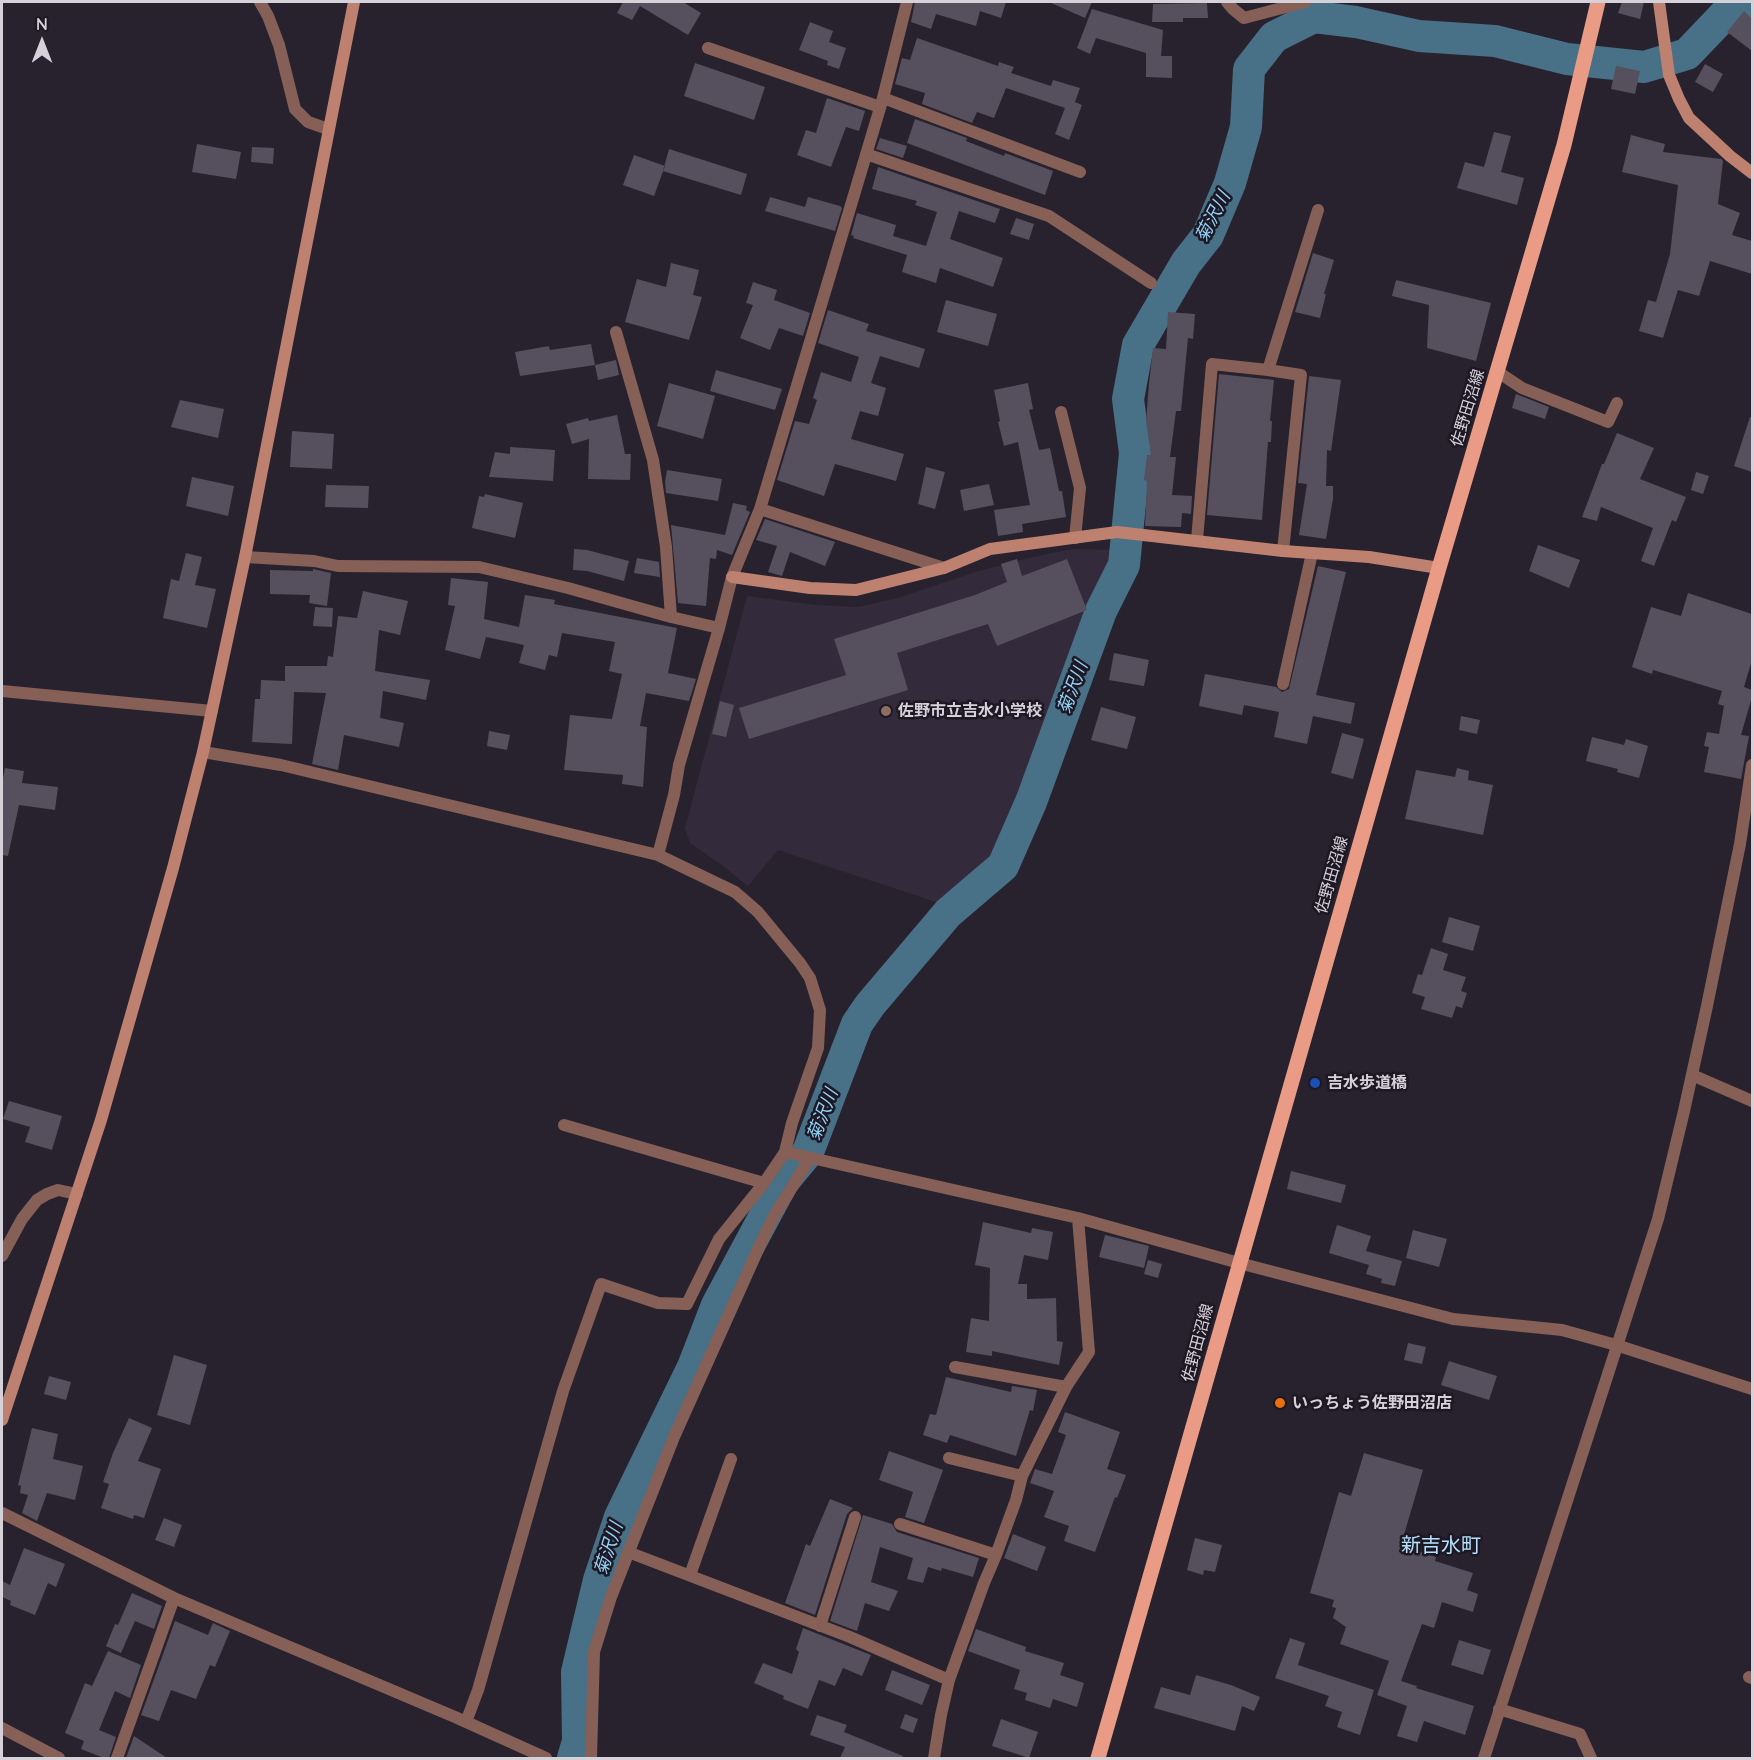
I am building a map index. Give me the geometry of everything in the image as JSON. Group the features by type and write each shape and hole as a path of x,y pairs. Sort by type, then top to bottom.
{"main road":[{"name":"佐野田沼線","path":"1098,1758 1439,568 1564,145 1598,2"}],"street":[{"path":"260,2 279,45 295,109 308,122 328,129"},
{"path":"2,1420 101,1120 170,879 203,752 245,557 354,2"},
{"path":"658,855 674,795 679,765 732,577 759,509 866,154 907,2"},
{"path":"1227,2 1244,18 1305,2"},
{"path":"1659,2 1669,75 1689,118 1730,156 1752,172"},
{"path":"708,48 881,102 1080,171"},
{"path":"866,154 1049,216 1151,283"},
{"path":"1268,370 1318,210"},
{"path":"616,332 653,460 666,547 671,617"},
{"path":"1197,540 1212,364 1268,370 1301,375 1283,551"},
{"path":"1498,372 1522,388 1608,422 1617,403"},
{"path":"1061,412 1080,488 1075,538"},
{"path":"759,509 944,568"},
{"path":"732,577 810,588 856,590 944,568 990,549 1117,532 1283,551 1369,557 1439,568"},
{"path":"1283,684 1312,553"},
{"path":"245,557 314,561 338,566 478,567 719,628"},
{"path":"2,691 212,711"},
{"path":"203,752 281,765 658,855 735,892 758,912 810,978 820,1010 818,1048 792,1123 785,1152 764,1183 719,1239 687,1304 658,1303 601,1284 563,1391 478,1690 466,1722"},
{"path":"1484,1758 1658,1219 1692,1075 1740,844 1752,765"},
{"path":"1692,1075 1752,1101"},
{"path":"564,1125 764,1183"},
{"path":"785,1152 1078,1218 1453,1319 1562,1329 1752,1389"},
{"path":"591,1758 594,1652 611,1597 674,1437 759,1245 810,1158"},
{"path":"2,1256 22,1219 37,1200 58,1190 76,1194"},
{"path":"934,1758 949,1680 1016,1500 1022,1476 1066,1387 1089,1352 1078,1218"},
{"path":"955,1368 1066,1387"},
{"path":"949,1458 1022,1476"},
{"path":"690,1575 731,1459"},
{"path":"2,1513 174,1598 546,1758"},
{"path":"820,1626 855,1517"},
{"path":"900,1524 996,1555"},
{"path":"628,1552 820,1626 949,1680"},
{"path":"117,1758 174,1598"},
{"path":"1499,1709 1580,1734 1592,1758"},
{"path":"2,1728 59,1758"}],"shaded area":[{"name":"佐野市立吉水小学校","path":"1073,549 1117,550 1016,815 988,859 942,904 778,850 748,886 690,843 685,828 747,596 816,605 858,607 898,598 975,572"}],"building":[{"path":"623,2 683,2 701,13 688,35 640,6 632,20 617,13"},
{"path":"915,2 1006,2 1001,18 980,11 976,26 936,14 931,29 911,22"},
{"path":"1049,2 1092,2 1085,18"},
{"path":"1622,2 1644,2 1640,19 1618,13"},
{"path":"1207,3 1208,18 1183,18 1183,22 1152,22 1153,4"},
{"path":"1092,9 1163,30 1161,56 1172,56 1172,78 1146,77 1146,53 1096,38 1090,54 1077,48"},
{"path":"1744,11 1752,19 1752,51 1727,32"},
{"path":"810,22 833,31 829,42 846,48 839,69 827,65 828,61 799,50"},
{"path":"917,38 998,66 999,62 1014,67 1011,73 1051,86 1053,80 1080,88 1075,102 1082,105 1069,140 1055,134 1065,108 1006,88 994,118 977,112 972,123 922,104 925,93 895,84 902,58 910,60"},
{"path":"695,63 765,87 754,120 684,96"},
{"path":"1705,64 1723,74 1713,92 1695,82"},
{"path":"1616,66 1640,71 1635,94 1611,89"},
{"path":"827,98 865,111 859,131 846,127 831,167 797,155 806,130 816,133"},
{"path":"915,119 967,138 966,141 1004,156 1005,153 1053,171 1045,195 907,143"},
{"path":"1494,132 1511,136 1501,172 1524,178 1517,205 1457,188 1465,162 1484,167"},
{"path":"1631,135 1665,144 1663,152 1721,159 1723,161 1718,204 1740,213 1732,235 1752,241 1752,274 1710,261 1699,296 1678,290 1663,338 1639,331 1648,300 1656,302 1670,254 1678,185 1622,172"},
{"path":"880,138 907,146 903,158 876,149"},
{"path":"197,144 241,152 236,179 192,172"},
{"path":"252,147 274,148 273,164 251,162"},
{"path":"669,149 747,174 741,195 663,171"},
{"path":"634,155 665,166 654,196 623,185"},
{"path":"878,167 1000,209 995,223 959,211 950,239 1003,258 993,287 940,268 936,283 902,272 907,255 853,238 854,236 851,235 857,213 896,225 893,236 926,246 937,212 915,205 917,201 872,189"},
{"path":"770,197 805,207 808,197 840,206 842,208 835,231 765,211"},
{"path":"1016,218 1034,224 1029,240 1010,234"},
{"path":"1313,253 1334,260 1320,318 1295,312"},
{"path":"671,263 699,270 693,295 702,297 689,340 625,322 637,279 666,287"},
{"path":"1396,280 1491,303 1476,361 1427,348 1429,305 1392,296"},
{"path":"753,282 777,290 774,300 810,313 803,336 779,328 770,350 740,338 753,305 746,303"},
{"path":"946,300 997,314 988,346 937,332"},
{"path":"828,310 869,324 866,331 925,349 919,368 880,356 871,383 886,388 878,416 860,411 851,439 904,454 896,481 835,464 824,496 777,480 795,421 809,424 817,400 813,398 821,372 851,382 859,357 818,343"},
{"path":"1168,312 1195,314 1193,339 1188,338 1181,411 1176,411 1170,457 1176,457 1172,495 1192,496 1191,514 1182,513 1181,527 1145,526 1147,481 1144,480 1147,455 1151,455 1146,421 1149,384 1153,348 1166,349"},
{"path":"591,344 595,365 520,376 515,352 549,346 550,350"},
{"path":"616,360 619,375 598,380 595,365"},
{"path":"716,370 782,389 775,410 710,391"},
{"path":"1219,374 1274,380 1270,421 1272,421 1271,442 1268,442 1262,520 1207,515"},
{"path":"1309,376 1341,380 1331,451 1327,450 1326,486 1333,486 1333,499 1326,539 1299,535 1307,484 1298,483"},
{"path":"669,383 715,396 703,439 657,426"},
{"path":"1028,383 1033,409 1029,410 1039,450 1050,448 1059,491 1062,491 1066,517 1022,524 1023,532 998,536 994,510 1030,505 1018,442 1004,446 994,390"},
{"path":"1516,394 1549,407 1545,419 1512,408"},
{"path":"180,400 224,409 218,438 171,427"},
{"path":"617,415 625,454 631,454 630,480 588,479 589,439 572,444 566,424 588,418 589,421"},
{"path":"1750,417 1752,417 1752,472 1734,466"},
{"path":"292,431 334,434 332,469 290,467"},
{"path":"1617,433 1654,448 1640,479 1686,497 1676,522 1672,520 1654,566 1641,561 1653,528 1601,507 1597,521 1582,517 1602,464 1604,464"},
{"path":"510,447 555,450 553,481 489,477 495,452 510,454"},
{"path":"926,467 945,472 935,509 918,504"},
{"path":"667,470 722,479 718,501 666,493"},
{"path":"1696,472 1709,476 1703,494 1691,490"},
{"path":"192,477 234,486 228,516 186,506"},
{"path":"989,484 994,505 964,511 960,490"},
{"path":"326,485 369,486 368,508 325,507"},
{"path":"485,494 523,503 515,538 472,528 479,496 484,497"},
{"path":"733,503 747,506 746,510 750,512 732,555 717,550 716,559 710,558 706,606 678,603 671,525 725,535"},
{"path":"765,519 835,542 825,566 790,552 782,576 768,572 777,546 756,540"},
{"path":"1538,545 1580,560 1569,588 1529,571"},
{"path":"574,549 629,561 624,581 587,571 573,570"},
{"path":"186,553 202,557 195,585 216,589 207,628 163,618 171,579 179,581"},
{"path":"637,558 659,562 660,577 634,573"},
{"path":"1017,559 1022,576 1067,559 1087,610 997,646 988,624 897,653 908,690 749,739 739,708 846,675 834,639 975,595 1007,582 1001,564"},
{"path":"1318,566 1346,572 1316,695 1355,703 1351,724 1313,716 1307,744 1274,737 1279,712 1244,705 1242,715 1199,706 1205,674 1276,687 1282,692 1289,689"},
{"path":"313,569 331,573 327,606 309,603 310,595 270,594 270,570 313,571"},
{"path":"451,578 488,582 484,619 519,627 525,595 555,600 554,604 677,628 668,673 696,679 689,701 646,693 640,726 647,727 643,787 622,784 623,775 564,770 570,715 612,719 622,674 609,671 615,642 562,633 557,657 549,655 545,670 519,663 524,645 486,637 480,659 445,650 455,606 448,605"},
{"path":"363,591 408,601 400,635 379,630 375,671 430,680 426,700 383,691 380,718 404,723 399,747 344,735 338,770 312,764 326,693 294,692 292,744 252,742 255,699 260,699 261,680 285,681 285,666 327,666 328,656 333,657 338,616 357,618"},
{"path":"1688,593 1752,614 1752,660 1744,687 1752,690 1752,697 1741,735 1749,736 1741,779 1704,772 1709,747 1704,746 1707,732 1719,734 1724,706 1718,704 1722,691 1653,670 1652,674 1632,667 1651,607 1681,616"},
{"path":"315,607 333,608 332,627 313,626"},
{"path":"1114,653 1149,660 1144,686 1109,680"},
{"path":"720,701 734,705 726,737 712,734"},
{"path":"1101,707 1136,717 1127,749 1091,740"},
{"path":"1461,716 1480,720 1477,734 1459,730"},
{"path":"489,731 510,735 507,750 487,746"},
{"path":"1342,733 1364,739 1353,779 1331,773"},
{"path":"1592,737 1624,745 1626,739 1648,746 1639,778 1617,772 1618,769 1586,761"},
{"path":"5,768 24,771 22,783 58,787 55,810 19,805 8,856 2,855 2,783"},
{"path":"1457,768 1469,771 1468,780 1493,785 1483,835 1405,819 1416,770 1455,777"},
{"path":"1449,917 1480,926 1473,951 1442,942"},
{"path":"1431,948 1448,954 1443,970 1466,977 1461,991 1467,993 1462,1008 1456,1006 1452,1018 1421,1009 1425,997 1412,993 1418,974 1422,975"},
{"path":"9,1101 62,1116 52,1150 25,1142 30,1127 3,1119"},
{"path":"1291,1171 1346,1185 1341,1203 1287,1189"},
{"path":"983,1222 1031,1233 1032,1228 1053,1232 1048,1260 1024,1255 1018,1284 1027,1284 1027,1299 1056,1298 1057,1341 1063,1342 1059,1365 992,1351 992,1356 966,1352 971,1318 989,1321 990,1268 975,1265"},
{"path":"1337,1225 1371,1236 1366,1251 1402,1261 1395,1286 1381,1283 1382,1279 1366,1274 1369,1265 1329,1253"},
{"path":"1413,1230 1447,1239 1439,1267 1406,1258"},
{"path":"1105,1235 1149,1246 1144,1268 1099,1257"},
{"path":"1148,1260 1162,1264 1158,1278 1144,1274"},
{"path":"1408,1343 1426,1347 1422,1364 1404,1360"},
{"path":"174,1355 207,1365 190,1425 157,1415"},
{"path":"1449,1361 1497,1376 1489,1400 1441,1385"},
{"path":"49,1376 71,1382 66,1400 44,1394"},
{"path":"946,1377 1011,1392 1012,1386 1037,1390 1033,1411 1030,1410 1016,1456 950,1435 947,1443 923,1435 930,1414 936,1415"},
{"path":"1065,1412 1120,1432 1107,1469 1126,1475 1117,1498 1115,1497 1095,1552 1064,1541 1069,1526 1044,1517 1054,1491 1030,1483 1035,1469 1052,1474 1066,1435 1058,1432"},
{"path":"129,1418 152,1428 138,1461 161,1469 144,1518 134,1515 133,1519 101,1508 109,1484 103,1482"},
{"path":"32,1428 58,1434 53,1459 83,1466 75,1500 47,1493 37,1521 22,1513 28,1495 20,1493 21,1486 18,1485"},
{"path":"889,1451 943,1470 924,1523 905,1517 913,1492 879,1480"},
{"path":"1364,1453 1423,1470 1401,1545 1436,1557 1435,1561 1473,1573 1467,1590 1478,1594 1473,1612 1442,1602 1434,1628 1422,1624 1401,1681 1474,1706 1465,1735 1424,1721 1417,1742 1397,1736 1407,1706 1377,1695 1389,1661 1340,1644 1346,1627 1333,1618 1336,1608 1332,1607 1334,1600 1310,1593 1339,1492 1351,1496"},
{"path":"830,1499 853,1508 847,1514 815,1615 785,1603 806,1544 810,1546"},
{"path":"863,1515 892,1524 897,1532 979,1558 973,1577 942,1568 941,1571 928,1567 923,1583 907,1579 913,1558 880,1547 871,1582 898,1591 889,1611 865,1603 857,1631 830,1621"},
{"path":"164,1518 182,1525 174,1547 155,1540"},
{"path":"1013,1534 1046,1547 1037,1571 1004,1558"},
{"path":"1195,1538 1222,1545 1215,1572 1204,1570 1203,1575 1187,1570"},
{"path":"24,1548 65,1564 56,1587 48,1583 35,1615 10,1605 11,1601 2,1597 2,1581 10,1585"},
{"path":"132,1593 162,1606 154,1629 135,1621 121,1653 106,1646"},
{"path":"175,1621 208,1635 213,1623 230,1631 215,1667 210,1665 196,1699 171,1690 159,1721 141,1715"},
{"path":"803,1628 871,1655 862,1676 843,1668 835,1686 819,1680 808,1709 783,1699 784,1696 754,1683 763,1663 792,1674 799,1652 796,1649"},
{"path":"976,1629 1026,1647 1025,1651 1064,1663 1060,1675 1084,1683 1077,1707 1053,1699 1050,1708 1025,1700 1027,1693 1014,1689 1020,1670 968,1651"},
{"path":"1290,1638 1305,1643 1298,1665 1374,1690 1360,1735 1337,1727 1342,1712 1325,1706 1329,1696 1275,1678"},
{"path":"1459,1640 1491,1650 1483,1675 1451,1665"},
{"path":"108,1651 141,1665 130,1698 115,1691 99,1730 116,1737 109,1758 104,1758 81,1749 84,1741 65,1733 85,1683 92,1686"},
{"path":"892,1670 930,1685 922,1705 885,1690"},
{"path":"1196,1675 1231,1685 1260,1697 1254,1711 1242,1706 1235,1731 1154,1708 1161,1687 1190,1695"},
{"path":"905,1714 918,1719 913,1733 900,1728"},
{"path":"817,1715 847,1725 844,1732 903,1756 903,1758 840,1758 845,1747 810,1735"},
{"path":"1001,1719 1038,1732 1029,1758 992,1746"},
{"path":"134,1736 167,1758 126,1758"}],"waterway":[{"name":"菊沢川","path":"573,1758 578,1741 577,1672 599,1580 620,1517 693,1367 717,1305 783,1182 808,1152 857,1024 870,1005 948,913 1003,866 1031,802 1101,611 1124,565 1135,453 1128,399 1138,345 1186,263 1208,235 1230,183 1246,127 1249,69 1274,37 1314,17 1356,22 1419,36 1495,41 1567,59 1644,67 1687,54 1730,9 1747,2"}],"place":[{"name":"佐野市立吉水小学校","path":"886,711"},
{"name":"吉水歩道橋","path":"1315,1083"},
{"name":"いっちょう佐野田沼店","path":"1280,1403"}],"district":[{"name":"新吉水町","path":"1441,1546"}]}
